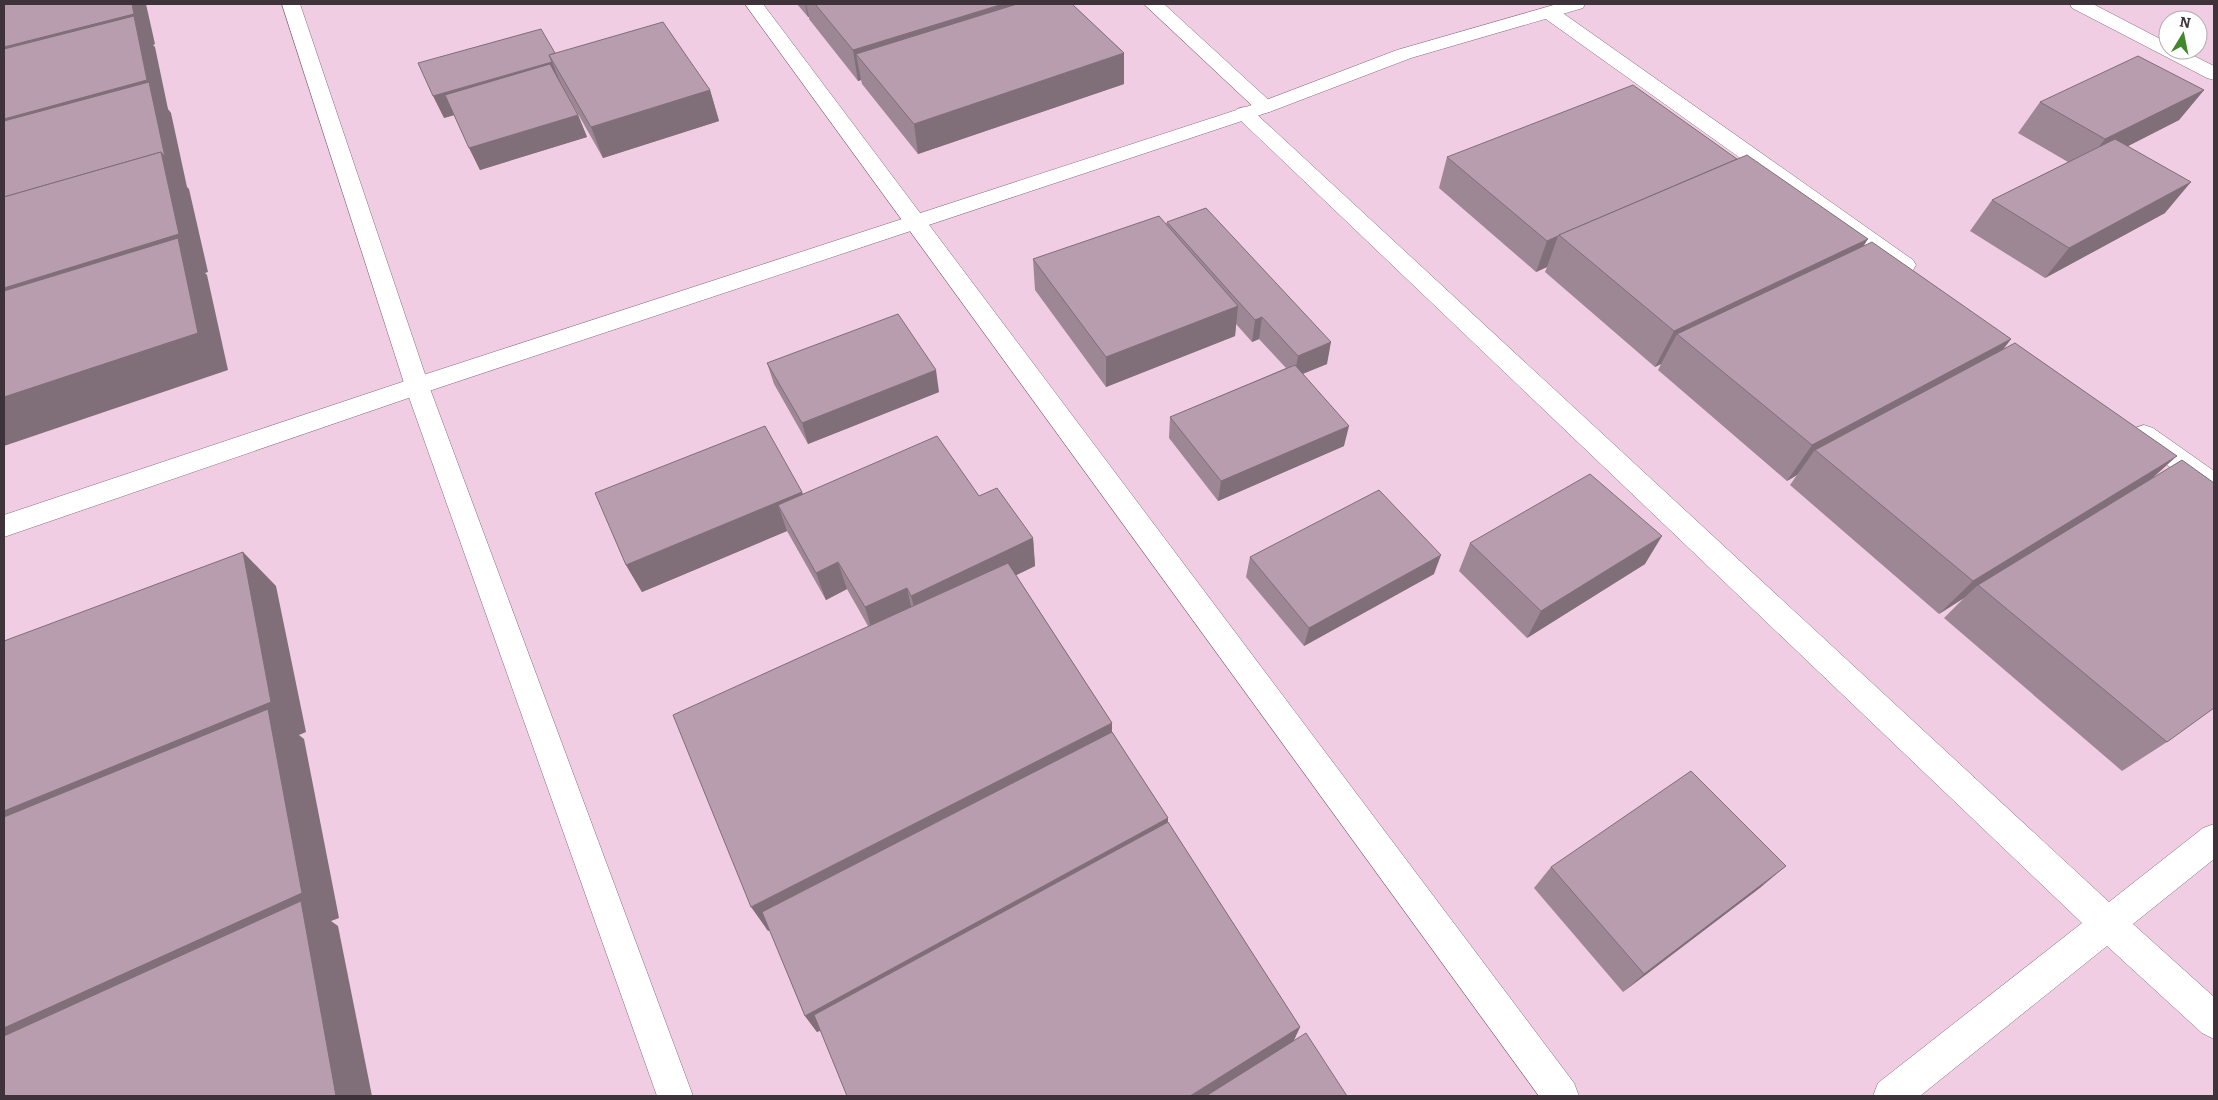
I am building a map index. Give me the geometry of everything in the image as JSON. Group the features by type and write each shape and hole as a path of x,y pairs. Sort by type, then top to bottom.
{"street":[{"path":"291,4 417,386 675,1096"},
{"path":"754,4 1561,1096"},
{"path":"1153,4 1254,110 2108,924 2214,1021"},
{"path":"4,526 417,386 1254,110 1404,54 1576,4"},
{"path":"2079,4 2214,74"},
{"path":"1550,13 1923,278"},
{"path":"2125,422 2214,485"},
{"path":"1892,1096 2214,839"}],"shaded area":[{"path":"4,4 2214,4 2214,1096 4,1096"}],"building":[{"path":"4,4 132,4 134,14 4,47"},
{"path":"815,4 1003,4 853,50"},
{"path":"1017,4 1072,4 1124,53 914,124 856,54"},
{"path":"134,16 147,80 4,119 4,49"},
{"path":"663,22 710,90 591,127 549,55"},
{"path":"541,29 555,53 549,55 552,62 433,96 418,63"},
{"path":"2138,56 2204,90 2105,139 2040,102"},
{"path":"550,64 578,115 469,148 445,95"},
{"path":"149,82 165,157 161,152 4,197 4,121"},
{"path":"1633,85 1737,159 1547,241 1447,157"},
{"path":"2115,139 2191,182 2069,248 1992,200"},
{"path":"161,152 179,234 4,288 4,197"},
{"path":"1747,155 1868,239 1674,331 1559,235"},
{"path":"1206,208 1331,342 1298,356 1262,317 1255,320 1167,222"},
{"path":"1159,216 1238,306 1106,357 1033,259"},
{"path":"178,238 198,333 4,397 4,291"},
{"path":"1872,242 2011,339 1812,445 1677,334"},
{"path":"898,314 936,370 802,423 767,363"},
{"path":"2015,343 2177,456 1973,581 1815,450"},
{"path":"1295,365 1349,426 1221,481 1170,417"},
{"path":"765,426 802,492 626,565 595,493"},
{"path":"937,436 979,496 997,488 1033,538 911,596 907,588 865,607 838,562 816,573 778,505"},
{"path":"2182,460 2214,483 2214,708 2167,742 1978,585"},
{"path":"1590,474 1662,536 1541,611 1470,543"},
{"path":"1379,490 1441,555 1309,628 1250,557"},
{"path":"243,552 271,702 4,811 4,641"},
{"path":"1008,563 1112,723 751,907 673,715"},
{"path":"268,709 302,893 4,1028 4,817"},
{"path":"1112,732 1168,818 805,1016 762,912"},
{"path":"1691,771 1786,866 1644,974 1551,867"},
{"path":"1168,822 1300,1027 1190,1096 847,1096 814,1015"},
{"path":"301,901 336,1096 4,1096 4,1036"},
{"path":"1306,1033 1347,1096 1206,1096"}]}
